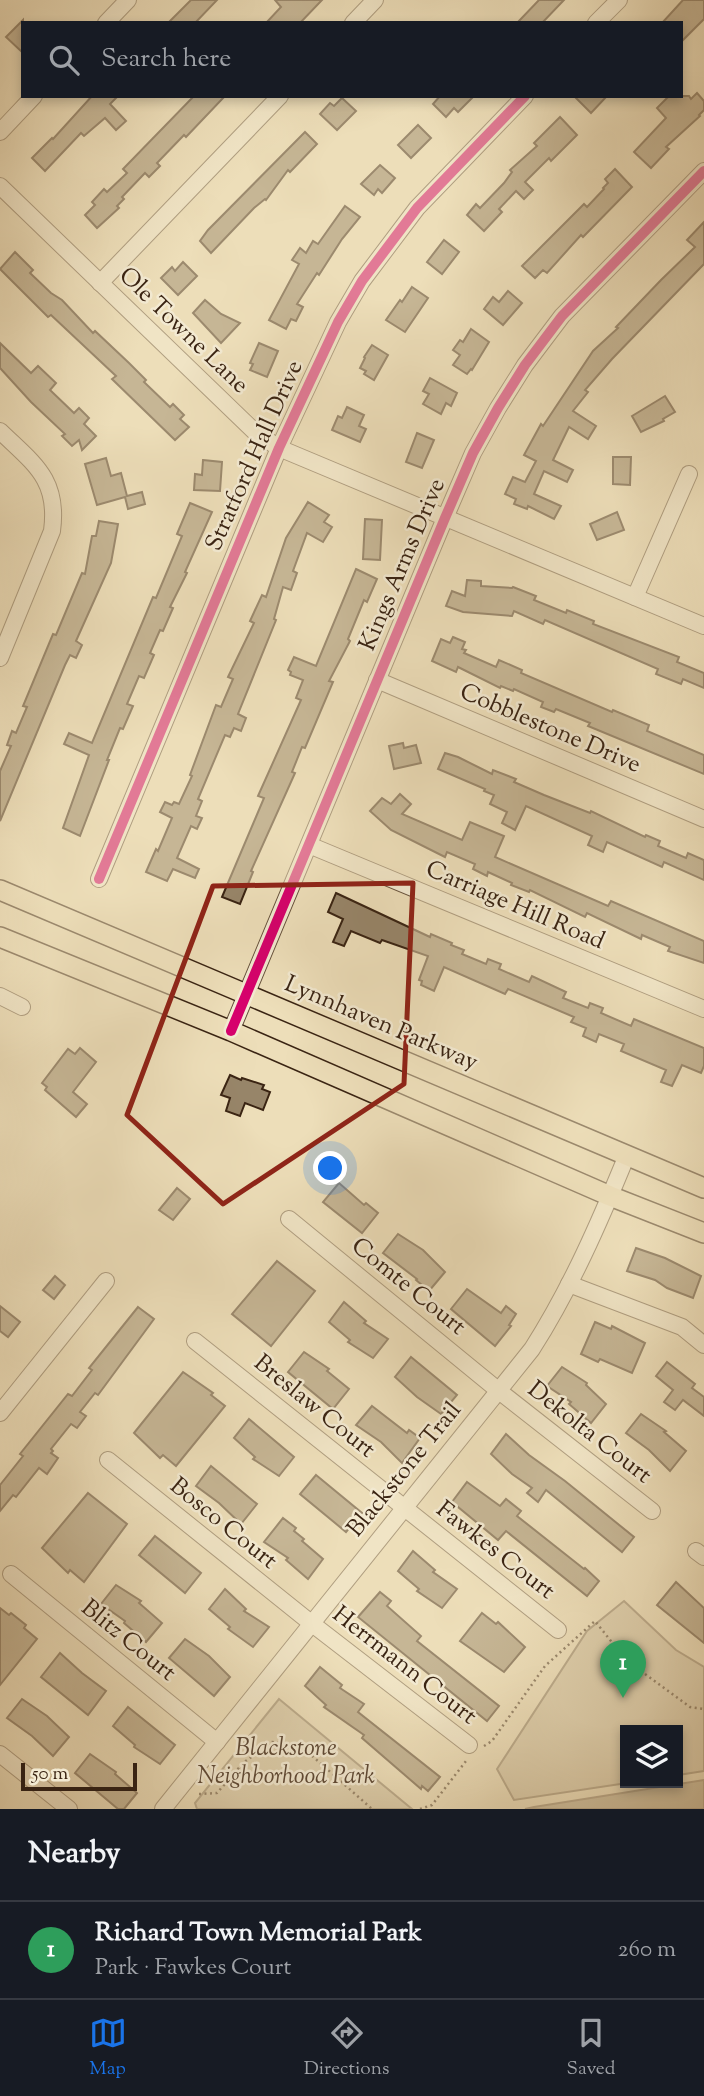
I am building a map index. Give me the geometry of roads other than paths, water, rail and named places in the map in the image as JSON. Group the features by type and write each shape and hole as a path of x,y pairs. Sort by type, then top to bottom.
{"main road":[{"name":"Lynnhaven Parkway","path":"0,890 704,1188"},
{"path":"0,937 231,1031 610,1196 704,1233"}],"street":[{"path":"108,21 128,0"},
{"path":"355,21 375,0"},
{"path":"598,21 619,0"},
{"path":"0,132 32,98"},
{"path":"100,283 278,98"},
{"name":"Stratford Hall Drive","path":"99,879 279,448 338,322 362,281 417,208 523,98"},
{"name":"Kings Arms Drive","path":"231,1031 473,453 525,365 562,316 704,171"},
{"name":"Ole Towne Lane","path":"0,186 255,432 279,448 704,626"},
{"path":"0,431 41,470 50,490 55,512 52,531 0,658"},
{"path":"635,597 689,474"},
{"name":"Cobblestone Drive","path":"377,680 704,819"},
{"name":"Carriage Hill Road","path":"309,845 704,1009"},
{"path":"0,996 22,1007"},
{"name":"Blackstone Trail","path":"163,1809 532,1349 569,1284 626,1155"},
{"name":"Comte Court","path":"289,1219 499,1391"},
{"path":"0,1413 106,1281"},
{"path":"569,1284 682,1327 704,1345"},
{"name":"Breslaw Court","path":"195,1341 404,1508"},
{"path":"0,1387 14,1396"},
{"name":"Dekolta Court","path":"499,1391 652,1511"},
{"name":"Bosco Court","path":"108,1460 311,1623"},
{"name":"Fawkes Court","path":"404,1508 558,1630"},
{"name":"Blitz Court","path":"10,1574 217,1742"},
{"name":"Herrmann Court","path":"311,1623 471,1752"},
{"path":"0,1754 69,1809"}],"place":[{"name":"Richard Town Memorial Park","path":"623,1698"}],"park label":[{"name":"Blackstone Neighborhood Park","path":"286,1763"}]}
